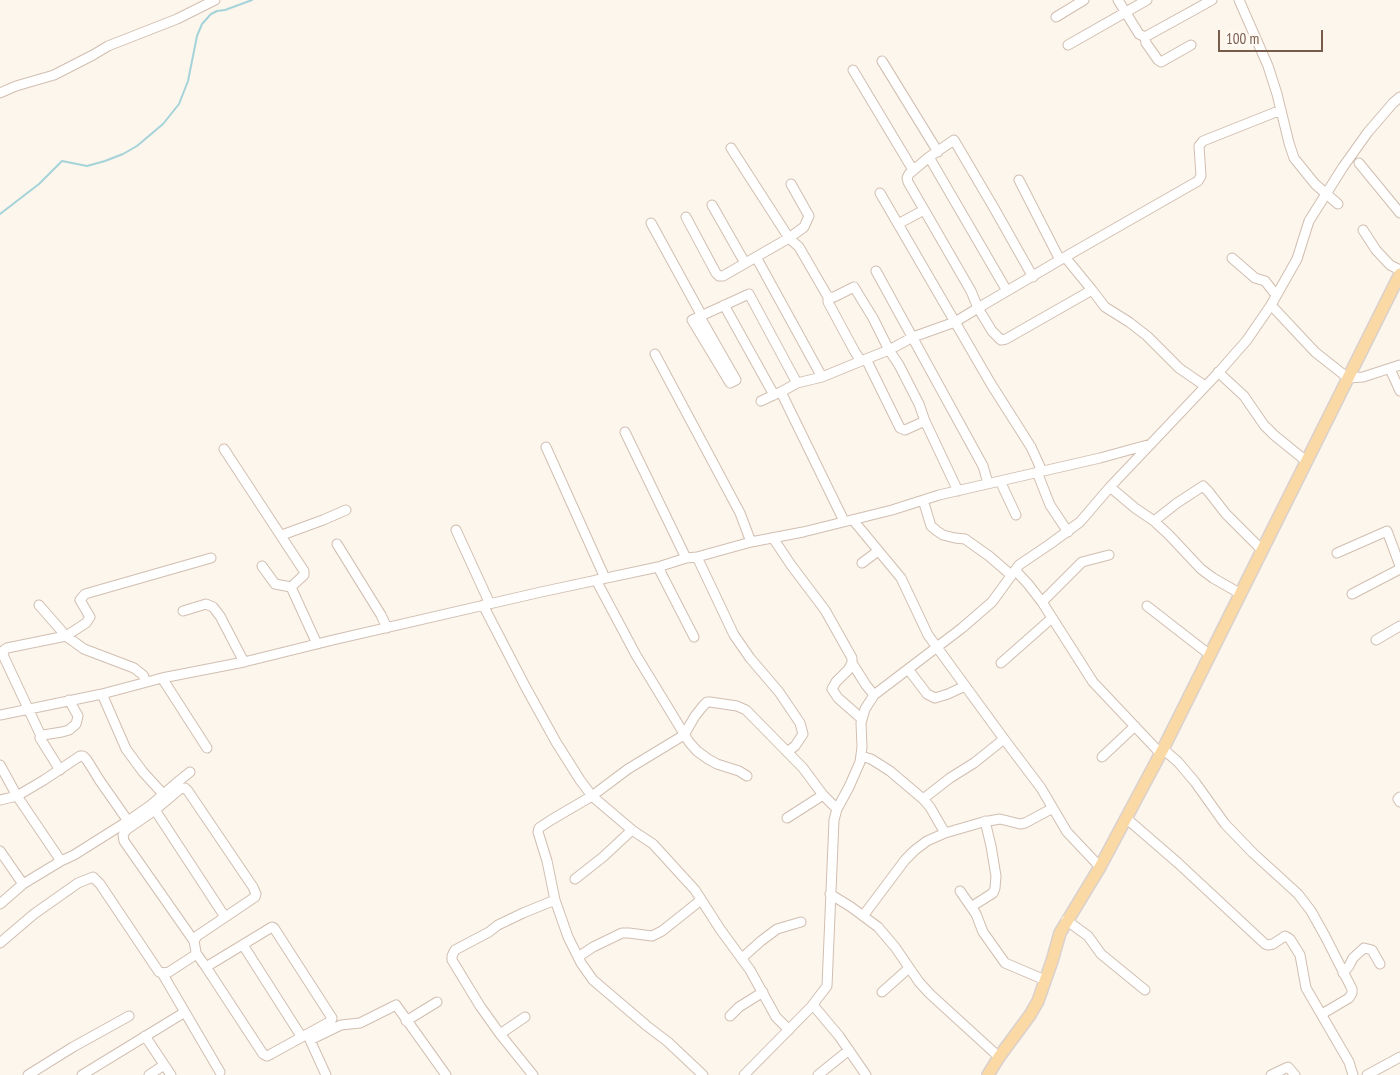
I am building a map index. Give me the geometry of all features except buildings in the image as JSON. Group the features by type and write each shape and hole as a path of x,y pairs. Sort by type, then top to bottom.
{"main road":[{"path":"988,1075 1030,1016 1038,1001 1066,920 1100,867 1162,751 1400,274"}],"street":[{"path":"0,92 54,75 93,56 108,46 176,19 215,0"},
{"path":"1056,17 1084,0"},
{"path":"1118,0 1139,34 1145,37"},
{"path":"1068,45 1147,0"},
{"path":"1145,37 1212,0"},
{"path":"1240,0 1268,66 1294,158 1316,184 1338,204"},
{"path":"1145,37 1146,43 1161,62 1191,45"},
{"path":"882,61 938,152"},
{"path":"853,70 913,170"},
{"path":"744,1075 813,1005 827,986 834,820 860,762 862,718 865,709 874,695 962,628 992,602 1024,561 1080,522 1110,487 1247,340 1271,305 1297,259 1309,221 1326,192 1368,132 1392,103 1400,97"},
{"path":"762,401 797,383 822,377 889,350 913,337 955,322 1198,181 1201,176 1199,146 1203,141 1281,110"},
{"path":"1033,277 954,140 929,156 913,170 907,178 971,290 978,308 992,331 1001,340 1006,339 1092,290"},
{"path":"731,148 789,238 799,247 828,297 828,302 855,352 864,360 900,428 905,430 925,421"},
{"path":"929,156 1007,291"},
{"path":"1359,163 1400,212"},
{"path":"1018,180 1063,259 1105,307 1147,336 1179,368 1205,386"},
{"path":"686,217 718,275 723,276 804,228 809,216 791,184"},
{"path":"880,193 991,384 1031,447 1050,505 1068,532"},
{"path":"712,205 745,263"},
{"path":"898,224 924,210"},
{"path":"651,223 701,316 736,380 730,383 692,320 701,316 724,305 749,294 797,383"},
{"path":"1363,230 1376,250 1390,265 1400,270"},
{"path":"756,257 822,377"},
{"path":"1232,258 1255,278 1265,282 1276,295"},
{"path":"876,271 983,466 988,483"},
{"path":"828,297 834,297 854,287 903,372 958,491"},
{"path":"724,305 778,393 848,520 901,578 928,634 936,646 1041,788 1067,832 1100,867"},
{"path":"1271,305 1315,352 1348,378 1362,377 1400,365"},
{"path":"655,354 740,513 751,542"},
{"path":"1390,369 1400,391"},
{"path":"1218,372 1244,396 1274,435 1306,462"},
{"path":"625,432 686,558"},
{"path":"0,715 102,694 162,678 244,662 658,567 686,558 697,557 751,542 804,532 988,483 1000,482 1152,444"},
{"path":"546,447 601,579 636,655 684,735 703,756 746,776"},
{"path":"224,448 305,573 290,587 280,586 275,584 262,566"},
{"path":"1000,482 1016,515"},
{"path":"1154,521 1176,503 1203,486 1226,514 1262,550"},
{"path":"1110,487 1154,521 1201,569 1241,594"},
{"path":"923,500 932,526 937,531 943,535 964,539 1028,584 1042,602 1093,682 1135,726 1162,751 1178,762 1226,824 1253,853 1306,903 1352,989 1351,995 1322,1014"},
{"path":"282,535 346,510"},
{"path":"456,530 505,648 556,742 580,780 592,796 632,830 653,844 695,890 742,958 776,1017 789,1030"},
{"path":"1337,553 1387,530 1400,568 1352,594"},
{"path":"773,538 825,610 850,654 852,663 874,695"},
{"path":"337,544 387,628"},
{"path":"862,563 878,551"},
{"path":"1042,602 1082,562 1109,555"},
{"path":"697,557 734,635 750,658 779,692 800,723 803,734 787,752"},
{"path":"60,770 41,740 41,736 3,655 4,651 7,648 66,636 89,620 90,617 80,600 85,594 211,558"},
{"path":"658,567 694,637"},
{"path":"290,587 317,644"},
{"path":"183,611 206,604 213,607 220,616 244,662"},
{"path":"38,605 66,636 84,649 134,668 143,675 146,682"},
{"path":"1147,606 1210,655"},
{"path":"1001,663 1052,618"},
{"path":"1376,640 1400,626"},
{"path":"852,663 832,689 838,698 862,718"},
{"path":"908,669 927,694 935,698 965,686"},
{"path":"162,678 207,748"},
{"path":"102,694 126,749 143,772 164,795"},
{"path":"41,736 69,730 76,724 78,716 69,700"},
{"path":"703,1075 668,1042 593,980 568,937 555,900 547,860 538,832 539,828 592,796 628,769 684,735 695,716 707,702 737,706 746,710 803,768 837,810"},
{"path":"1102,757 1135,726"},
{"path":"923,799 1004,739"},
{"path":"0,800 17,796 80,756 83,756 128,821"},
{"path":"861,756 890,771 923,799 930,807 945,833"},
{"path":"0,765 17,796 61,861"},
{"path":"0,904 23,884 67,859 152,805 190,772"},
{"path":"194,941 198,935 256,894 185,788 126,830 124,841 194,941 196,953 263,1054 267,1056 271,1054 329,1022 332,1018 272,926 206,968"},
{"path":"787,818 823,795"},
{"path":"1400,797 1398,799 1400,802"},
{"path":"863,916 905,860 927,841 945,833 985,821 1000,819 1020,824 1026,823 1053,808"},
{"path":"155,810 225,917"},
{"path":"1126,818 1185,869 1265,944 1273,944 1285,936 1290,938 1300,955 1306,988 1349,1062 1353,1075"},
{"path":"972,907 993,894 995,888 996,876 985,821"},
{"path":"575,879 603,857 632,830"},
{"path":"0,851 23,884"},
{"path":"0,943 34,914 78,883 93,877 100,884 156,970 162,973 220,1072"},
{"path":"960,891 976,914 983,932 1005,963 1045,980"},
{"path":"830,894 863,916 887,936 919,982 930,994 1000,1057"},
{"path":"533,1075 480,1006 452,960 455,950 489,932 498,925 555,900"},
{"path":"578,957 622,933 652,936 662,931 701,900"},
{"path":"1066,920 1088,936 1101,954 1145,990"},
{"path":"742,958 777,929 800,922"},
{"path":"243,944 302,1036"},
{"path":"1343,973 1350,966 1353,958 1364,948 1372,950 1380,964"},
{"path":"162,973 169,972 196,953"},
{"path":"882,992 909,968"},
{"path":"730,1016 739,1007 763,992"},
{"path":"406,1021 437,1002"},
{"path":"326,1075 310,1040 340,1025 360,1023 396,1005 446,1075"},
{"path":"813,1005 839,1036 866,1075"},
{"path":"82,1075 185,1012"},
{"path":"28,1075 129,1016"},
{"path":"500,1034 525,1017"},
{"path":"145,1036 171,1075"},
{"path":"818,1075 849,1050"},
{"path":"1367,1075 1400,1056"},
{"path":"148,1075 164,1065"},
{"path":"1271,1075 1288,1067 1295,1075"}],"waterway":[{"path":"0,214 39,184 62,161 87,166 105,161 137,146 163,124 179,104 188,81 197,36 202,24 211,14 217,11 252,0"}]}
